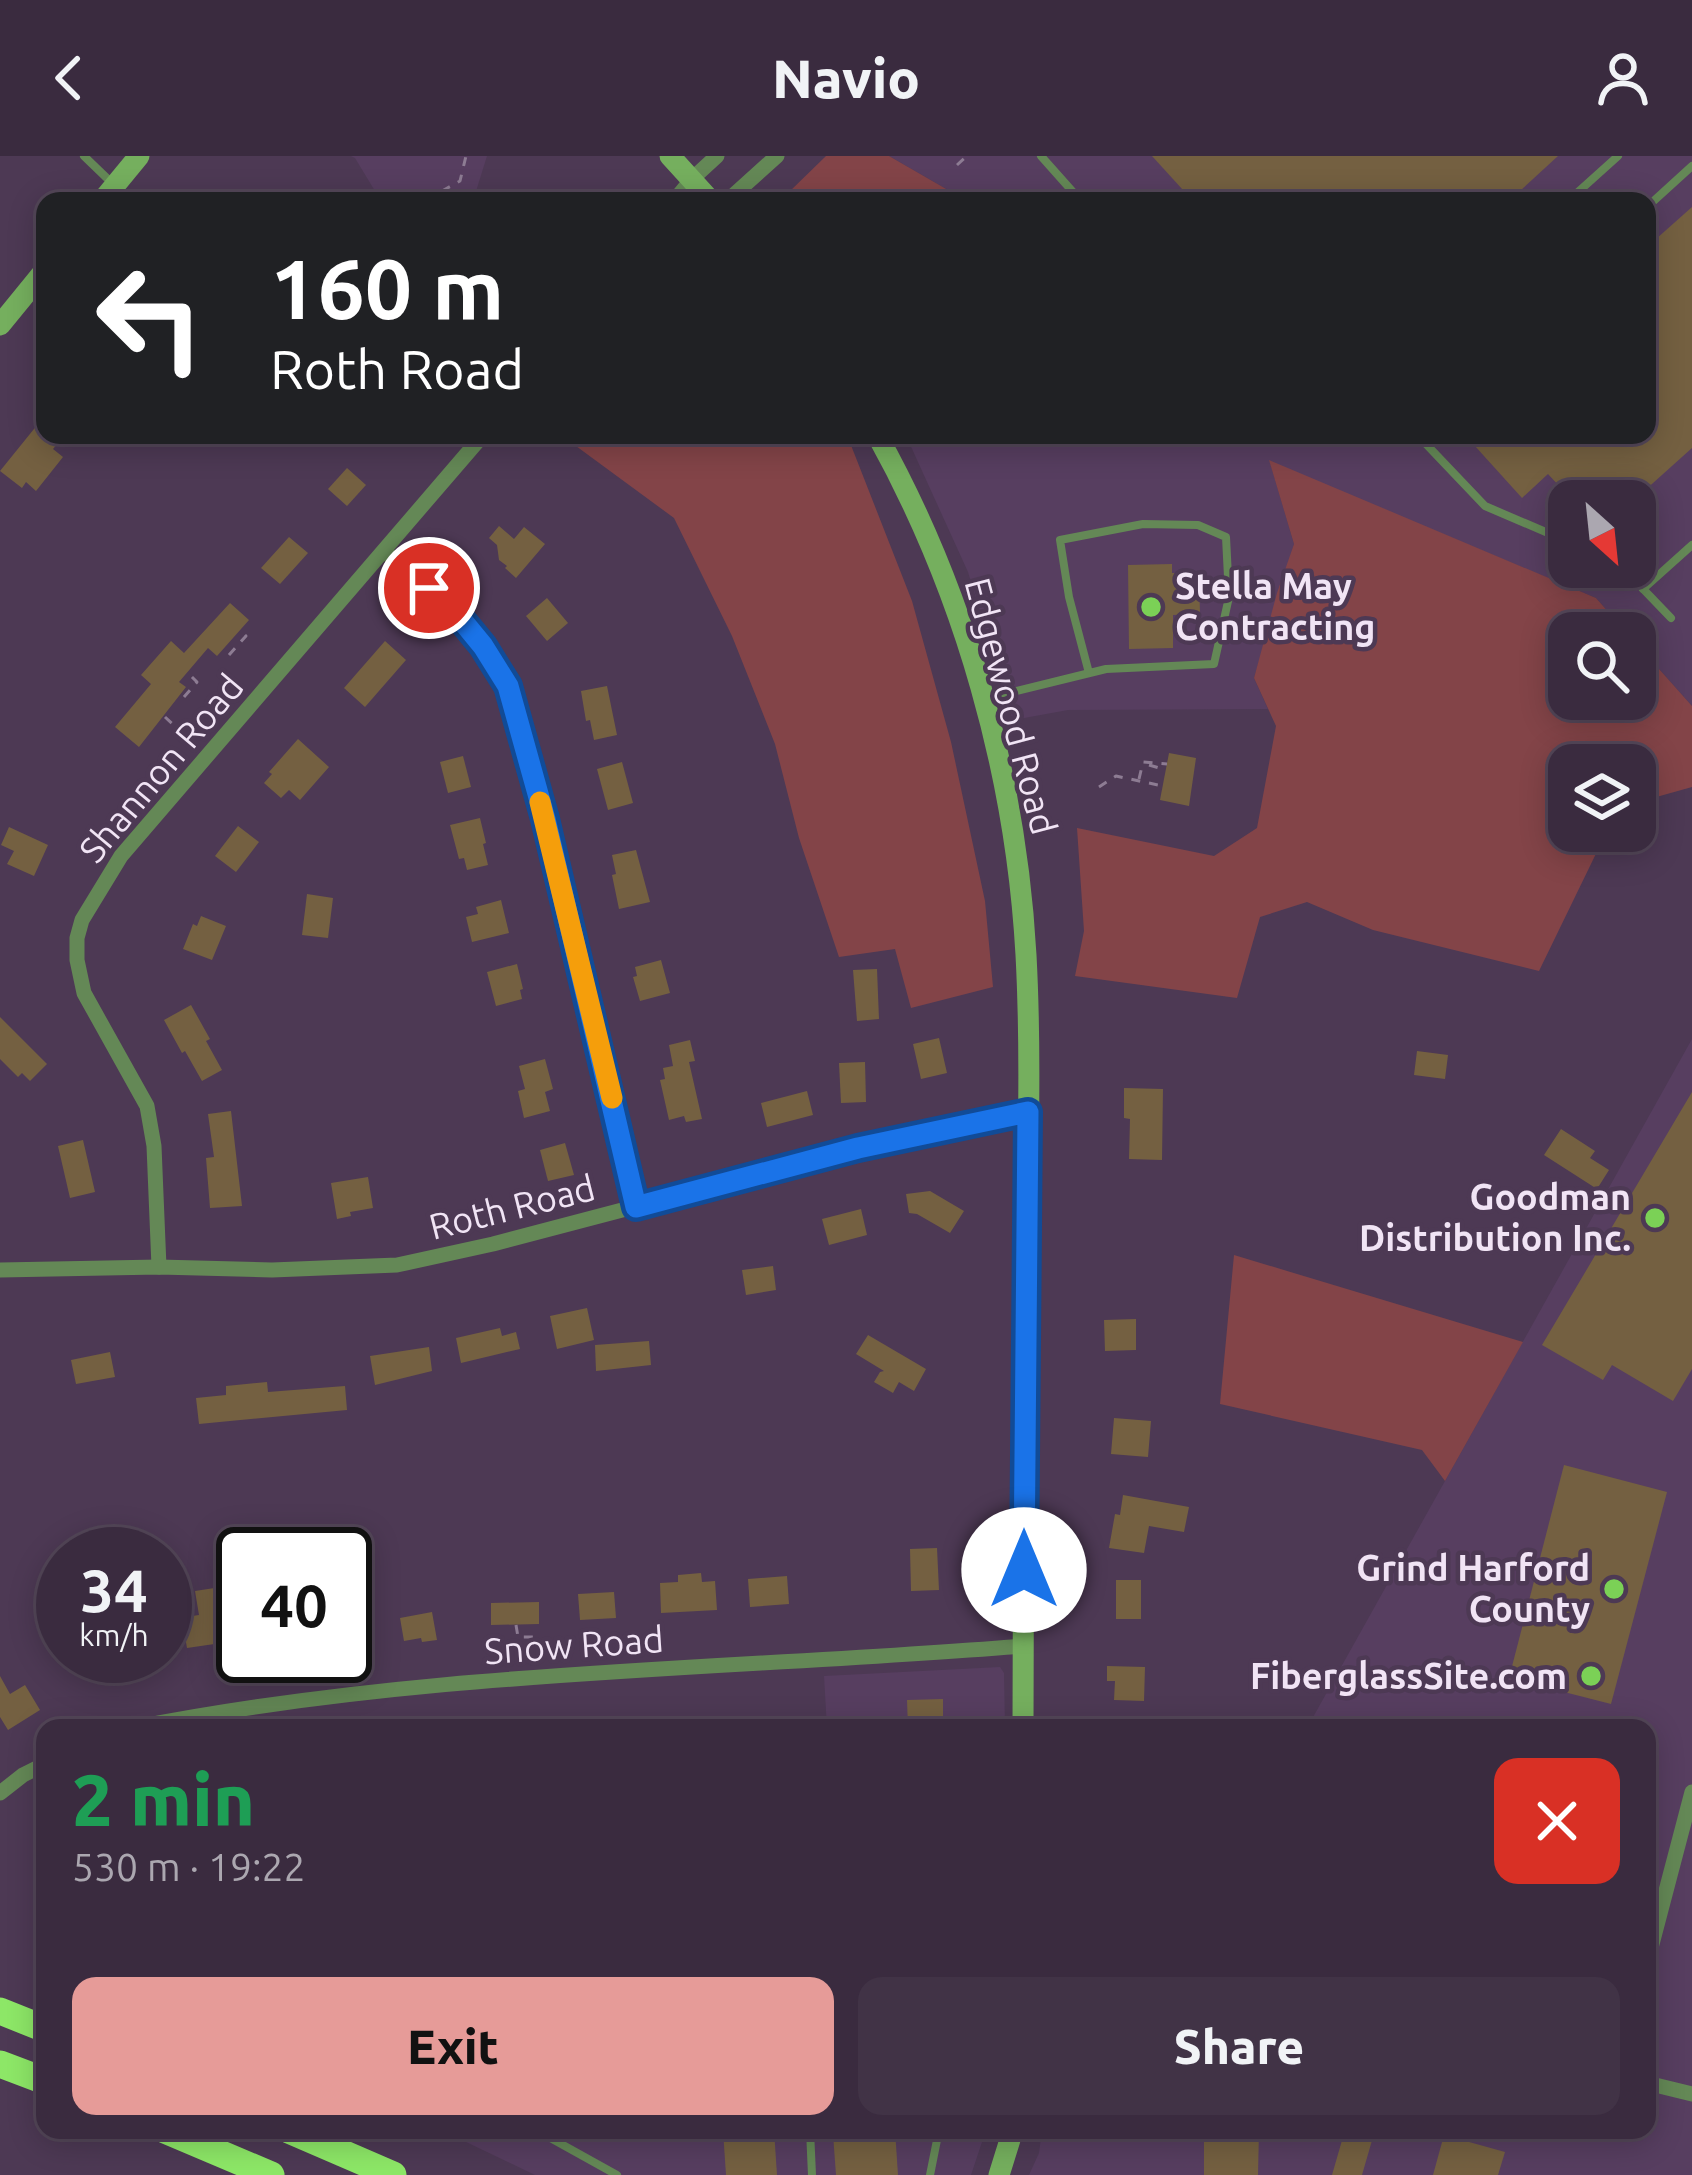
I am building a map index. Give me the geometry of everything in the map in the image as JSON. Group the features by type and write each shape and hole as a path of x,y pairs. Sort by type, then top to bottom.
{"highway":[{"path":"0,2011 36,2025"},
{"path":"0,2064 36,2078"},
{"path":"186,2139 271,2175"},
{"path":"310,2139 393,2175"}],"street":[{"path":"109,192 139,156"},
{"path":"670,156 704,192"},
{"path":"681,192 717,156"},
{"path":"737,192 777,156"},
{"path":"0,325 36,281"},
{"name":"Shannon Road","path":"159,1268 154,1146 147,1106 84,992 76,938 90,903 121,856 474,444"},
{"name":"Edgewood Road","path":"882,444 925,529 960,623 982,699 1018,867 1026,953 1028,1112 1023,1719"},
{"path":"385,550 451,607 508,686 545,819 636,1207"},
{"name":"Roth Road","path":"0,1270 397,1265 858,1148 1028,1112"},
{"name":"Snow Road","path":"190,1719 338,1696 482,1682 1023,1646"},
{"path":"0,1793 36,1768"},
{"path":"1656,1929 1692,1792"},
{"path":"1656,2086 1692,2094"},
{"path":"999,2175 1010,2139"}],"lane":[{"path":"84,156 107,192"},
{"path":"1041,156 1073,192"},
{"path":"1578,192 1618,156"},
{"path":"1656,199 1692,166"},
{"path":"1426,444 1485,506 1548,533"},
{"path":"982,699 1089,673 1160,664 1214,664 1229,597 1226,537 1198,525 1142,524 1060,541 1089,673"},
{"path":"1672,618 1643,589 1692,544"},
{"path":"552,2139 617,2175"},
{"path":"810,2139 812,2175"},
{"path":"930,2175 937,2139"}],"path":[{"path":"442,191 460,181 466,156"},
{"path":"957,165 967,156"},
{"path":"229,655 246,636 240,630"},
{"path":"184,697 197,682 187,672"},
{"path":"166,717 207,757"},
{"path":"1139,781 1143,763 1166,767"},
{"path":"1099,788 1116,776 1158,785"},
{"path":"516,1625 518,1637 534,1637"}],"shaded area":[{"path":"351,156 487,156 476,192 376,192"},
{"path":"826,156 889,156 951,192 789,192"},
{"path":"889,156 1692,156 1692,706 1656,666 1656,612 1608,612 1596,598 1572,588 1656,588 1656,480 1548,480 1548,578 1270,462 1294,544 1254,678 1268,709 1068,710 1013,720 968,572 910,444 1656,444 1656,192 951,192"},
{"path":"573,444 851,444 912,601 951,742 985,901 993,987 911,1008 895,949 839,957 799,838 775,744 732,636 674,518"},
{"path":"1269,460 1548,578 1548,588 1572,588 1596,598 1608,612 1548,612 1548,720 1656,720 1656,666 1692,706 1692,787 1656,797 1656,744 1548,744 1548,852 1597,852 1539,971 1373,930 1307,902 1260,917 1237,998 1075,976 1084,931 1077,828 1214,856 1257,828 1276,726 1254,678 1294,544"},
{"path":"1692,1039 1692,2175 1029,2175 1041,2139 1656,2139 1656,1719 1312,1719"},
{"path":"1234,1255 1523,1342 1445,1481 1422,1450 1220,1404"},
{"path":"1000,1667 1005,1719 826,1719 824,1676"},
{"path":"460,2139 983,2139 971,2175 535,2175"}],"building":[{"path":"1152,156 1558,156 1519,192 1185,192"},
{"path":"1692,207 1692,448 1656,480 1554,480 1548,474 1522,498 1473,444 1656,444 1656,239"},
{"path":"36,426 36,444 57,444 53,449 63,457 36,491 26,482 22,488 0,471"},
{"path":"347,468 366,485 347,506 328,489"},
{"path":"499,526 514,539 524,527 545,544 516,578 499,560 497,545 489,538"},
{"path":"289,537 308,553 280,584 261,568"},
{"name":"Stella May Contracting","path":"1172,564 1172,573 1199,573 1200,614 1173,615 1173,648 1129,649 1128,565"},
{"path":"547,598 568,623 547,641 526,616"},
{"path":"230,603 249,620 217,656 208,648 179,682 186,687 139,747 115,727 151,684 141,675 171,641 184,653"},
{"path":"385,641 406,660 365,707 344,688"},
{"path":"607,686 617,735 594,740 581,691"},
{"path":"298,739 329,767 300,800 289,790 281,798 264,783"},
{"path":"1169,753 1196,758 1189,806 1160,800"},
{"path":"463,756 471,787 448,793 440,762"},
{"path":"622,762 633,803 608,810 597,769"},
{"path":"480,818 488,865 467,870 450,825"},
{"path":"238,826 259,842 236,872 215,856"},
{"path":"9,827 48,845 34,876 7,864 14,851 1,845"},
{"path":"636,850 650,902 619,909 612,855"},
{"path":"307,894 333,898 328,938 302,935"},
{"path":"501,900 509,933 472,942 466,917 478,914 476,907"},
{"path":"201,916 226,926 212,960 183,949"},
{"path":"661,960 670,993 640,1001 635,967"},
{"path":"517,964 522,999 496,1006 487,972"},
{"path":"877,969 879,1019 857,1021 853,970"},
{"path":"191,1005 222,1070 202,1081 164,1020"},
{"path":"0,1017 47,1064 30,1081 22,1073 18,1077 0,1059"},
{"path":"939,1038 947,1073 921,1079 913,1044"},
{"path":"690,1040 695,1061 689,1062 702,1119 669,1120 660,1080 665,1079 663,1068 673,1066 669,1045"},
{"path":"1417,1051 1448,1055 1445,1079 1414,1075"},
{"path":"545,1059 553,1089 545,1092 550,1111 524,1118 518,1091 525,1089 519,1066"},
{"path":"865,1062 866,1102 841,1103 839,1063"},
{"path":"1124,1088 1163,1089 1162,1160 1129,1159 1130,1119 1124,1118"},
{"path":"807,1091 813,1115 767,1127 761,1103"},
{"name":"Goodman Distribution Inc.","path":"1692,1092 1692,1369 1673,1401 1612,1365 1603,1380 1542,1345"},
{"path":"231,1111 242,1206 210,1208 206,1158 214,1157 208,1114"},
{"path":"1561,1129 1595,1151 1590,1158 1609,1170 1597,1189 1544,1155"},
{"path":"83,1140 95,1192 70,1198 58,1146"},
{"path":"565,1143 574,1175 548,1181 540,1150"},
{"path":"368,1177 373,1208 337,1219 331,1183"},
{"path":"930,1191 964,1211 950,1233 909,1213 906,1194"},
{"path":"861,1209 867,1235 829,1245 822,1219"},
{"path":"773,1266 776,1290 746,1295 742,1270"},
{"path":"587,1308 594,1340 557,1349 550,1316"},
{"path":"1136,1319 1136,1350 1105,1351 1104,1320"},
{"path":"500,1328 502,1336 516,1332 520,1349 461,1363 456,1338"},
{"path":"868,1335 926,1369 914,1391 899,1382 893,1393 874,1382 884,1371 856,1354"},
{"path":"649,1341 651,1365 596,1371 595,1345"},
{"path":"429,1347 432,1371 375,1385 370,1356"},
{"path":"110,1352 115,1377 76,1384 71,1360"},
{"path":"267,1382 268,1392 345,1386 347,1410 199,1424 196,1398 226,1395 226,1386"},
{"path":"1114,1418 1151,1421 1148,1457 1111,1454"},
{"path":"1564,1465 1667,1492 1611,1704 1509,1678"},
{"path":"1123,1495 1189,1507 1184,1532 1149,1526 1144,1553 1109,1548"},
{"path":"937,1548 939,1590 911,1591 910,1549"},
{"path":"701,1573 702,1582 715,1581 717,1610 661,1613 660,1583"},
{"path":"787,1576 789,1604 750,1607 748,1579"},
{"path":"1116,1580 1141,1580 1141,1619 1116,1619"},
{"path":"216,1588 216,1644 192,1647 192,1616 199,1615 195,1591"},
{"path":"614,1592 616,1618 580,1620 578,1594"},
{"path":"539,1602 539,1624 491,1625 491,1603"},
{"path":"432,1612 437,1640 404,1641 400,1618"},
{"path":"1107,1666 1145,1667 1144,1701 1114,1700 1115,1681 1107,1681"},
{"path":"0,1676 10,1694 25,1685 40,1710 8,1730 0,1717"},
{"path":"943,1699 943,1719 908,1719 907,1700"},
{"path":"724,2139 775,2139 777,2175 726,2175"},
{"path":"833,2139 896,2139 898,2175 836,2175"},
{"path":"1204,2139 1259,2139 1258,2175 1204,2175"},
{"path":"1342,2139 1372,2139 1362,2175 1332,2175"},
{"path":"1443,2139 1505,2152 1498,2175 1433,2175"}],"slow traffic":[{"path":"540,802 612,1098"}],"place":[{"name":"Stella May Contracting","path":"1151,607"},
{"name":"Goodman Distribution Inc.","path":"1655,1218"},
{"name":"Grind Harford County","path":"1614,1589"},
{"name":"FiberglassSite.com","path":"1591,1676"}],"route":[{"path":"429,588 483,646 508,686 545,819 636,1207 858,1148 1028,1112 1024,1570"}]}
